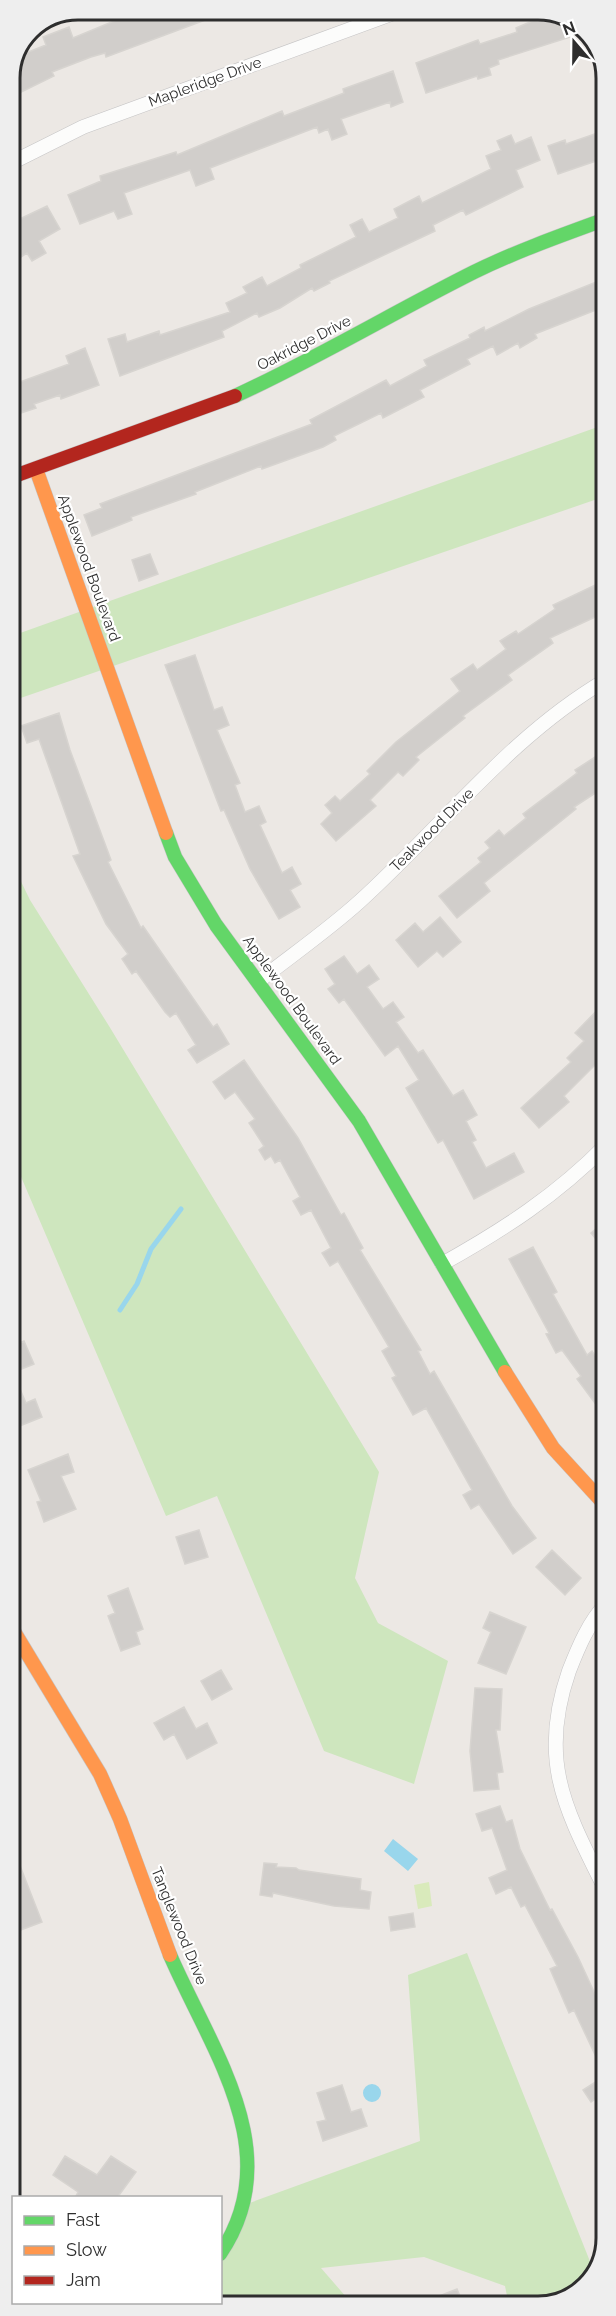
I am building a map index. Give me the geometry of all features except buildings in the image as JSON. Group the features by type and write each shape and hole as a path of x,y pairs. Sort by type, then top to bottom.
{"street":[{"name":"Mapleridge Drive","path":"20,158 83,127 375,20"},
{"name":"Oakridge Drive","path":"20,475 235,396 284,374 476,272 530,247 597,222"},
{"name":"Applewood Boulevard","path":"36,470 175,857 211,917 359,1121 529,1414 553,1448 597,1496"},
{"name":"Teakwood Drive","path":"259,981 358,903 517,746 556,713 597,686"},
{"path":"442,1264 520,1219 554,1194 597,1153"},
{"path":"597,1618 578,1646 561,1694 556,1730 557,1775 567,1811 597,1872"},
{"name":"Tanglewood Drive","path":"20,1641 85,1748 110,1796 173,1962 226,2081 244,2130 249,2159 248,2189 237,2226 222,2251"}],"green space":[{"path":"597,427 597,499 20,698 20,633"},
{"path":"20,880 30,900 109,1026 379,1472 355,1578 378,1623 448,1661 414,1784 324,1751 217,1496 166,1516 20,1174"},
{"path":"429,1882 432,1906 418,1909 414,1885"},
{"path":"467,1953 591,2264 580,2280 571,2287 561,2292 539,2296 507,2296 505,2286 424,2257 321,2268 345,2296 222,2296 222,2252 244,2205 420,2141 408,1975"}],"water":[{"path":"393,1839 418,1859 408,1871 384,1851"},
{"path":"368,2084 376,2084 381,2089 379,2100 368,2102 363,2097 363,2089"}],"waterway":[{"path":"120,1310 137,1284 151,1249 181,1209"}],"traffic: fast":[{"path":"235,396 295,367 474,272 523,250 597,222"},
{"path":"166,833 175,857 216,925 359,1121 505,1372"},
{"path":"170,1955 222,2065 236,2102 245,2140 247,2178 239,2216 222,2250"}],"traffic: slow":[{"path":"36,469 166,833"},
{"path":"505,1372 553,1448 597,1496"},
{"path":"20,1642 100,1774 120,1819 170,1955"}],"traffic: jam":[{"path":"20,474 235,396"}]}
